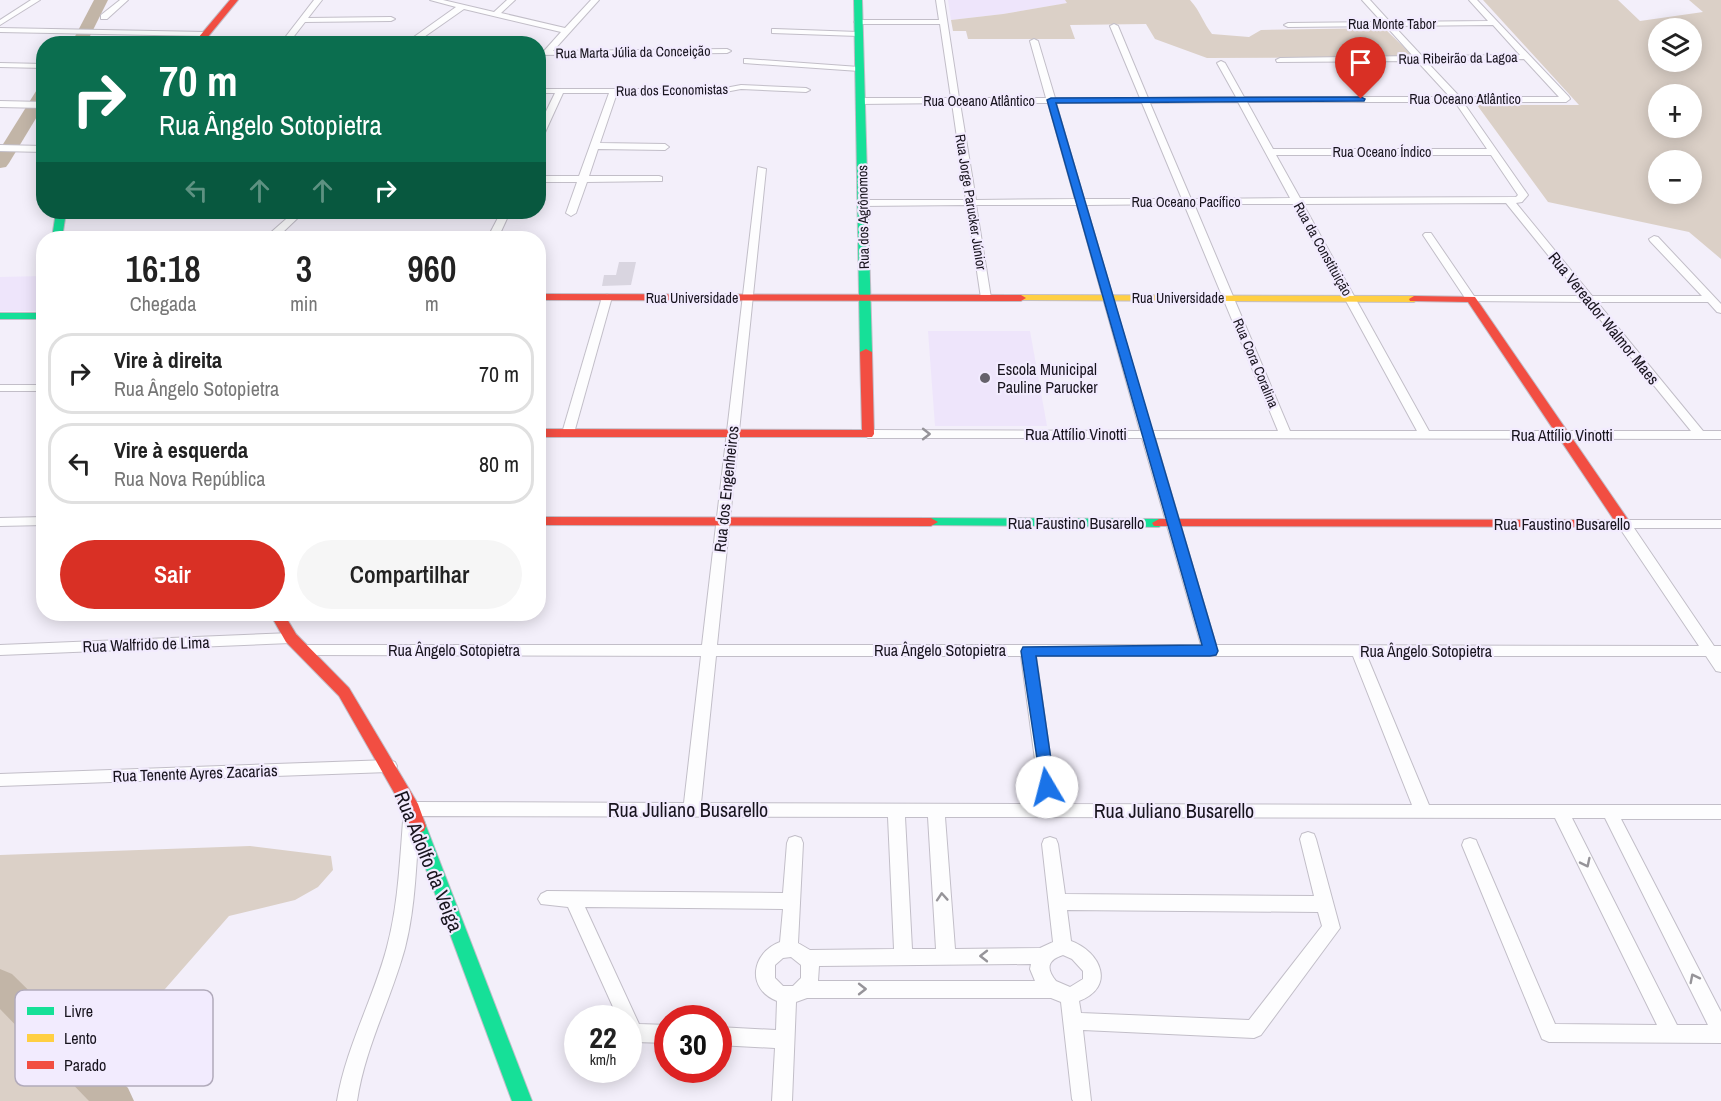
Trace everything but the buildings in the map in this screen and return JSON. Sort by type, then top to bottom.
[{"type":"street","points":[[0,23],[36,0]]},
{"type":"street","points":[[104,17],[124,0]]},
{"type":"street","points":[[204,36],[234,0]]},
{"type":"street","points":[[290,36],[318,0]]},
{"type":"street","points":[[434,0],[566,31]]},
{"type":"street","points":[[496,14],[511,0]]},
{"type":"street","points":[[546,49],[595,0]]},
{"type":"street","name":"Rua dos Agrônomos","points":[[858,0],[868,434]]},
{"type":"street","name":"Rua Jorge Parucker Júnior","points":[[940,0],[986,298]]},
{"type":"street","points":[[1366,0],[1457,99],[1523,195],[1519,200],[1509,201]]},
{"type":"street","points":[[1473,0],[1527,57]]},
{"type":"street","points":[[419,36],[462,6]]},
{"type":"street","points":[[0,16],[12,16]]},
{"type":"street","points":[[303,20],[391,19]]},
{"type":"street","points":[[775,31],[943,22]]},
{"type":"street","name":"Rua Monte Tabor","points":[[1288,25],[1495,23]]},
{"type":"street","name":"Rua Cora Coralina","points":[[1114,26],[1286,435]]},
{"type":"street","points":[[0,30],[154,36]]},
{"type":"street","points":[[1034,41],[1210,651]]},
{"type":"street","name":"Rua Marta Júlia da Conceição","points":[[546,53],[727,51]]},
{"type":"street","name":"Rua Oceano Atlântico","points":[[860,101],[1566,99],[1527,57]]},
{"type":"street","name":"Rua Ribeirão da Lagoa","points":[[1280,60],[1527,57]]},
{"type":"street","points":[[747,61],[859,69]]},
{"type":"street","name":"Rua da Constituição","points":[[1221,63],[1425,435]]},
{"type":"street","points":[[0,65],[36,66]]},
{"type":"street","name":"Rua dos Economistas","points":[[546,91],[720,91],[741,87],[806,90]]},
{"type":"street","points":[[546,120],[560,91]]},
{"type":"street","points":[[571,213],[614,91]]},
{"type":"street","points":[[0,104],[36,105]]},
{"type":"street","points":[[595,146],[665,147]]},
{"type":"street","points":[[1,148],[36,149]]},
{"type":"street","name":"Rua Oceano Índico","points":[[1270,152],[1494,152]]},
{"type":"street","name":"Rua dos Engenheiros","points":[[692,809],[761,169]]},
{"type":"street","points":[[546,179],[659,179]]},
{"type":"street","name":"Rua Oceano Pacífico","points":[[862,203],[1509,201]]},
{"type":"street","name":"Rua Vereador Walmor Maes","points":[[1509,201],[1700,435]]},
{"type":"street","points":[[278,231],[291,219]]},
{"type":"street","points":[[1428,235],[1624,524],[1716,651],[1721,667]]},
{"type":"street","points":[[1654,239],[1721,310]]},
{"type":"street","name":"Rua Universidade","points":[[546,297],[1710,299]]},
{"type":"street","points":[[568,433],[607,297]]},
{"type":"street","points":[[0,316],[36,316]]},
{"type":"street","points":[[0,388],[36,388]]},
{"type":"street","name":"Rua Attílio Vinotti","points":[[546,433],[1721,435]]},
{"type":"street","points":[[0,522],[36,521]]},
{"type":"street","name":"Rua Faustino Busarello","points":[[546,521],[1721,524]]},
{"type":"street","name":"Rua Adolfo da Veiga","points":[[281,621],[291,638],[344,692],[412,809],[522,1101]]},
{"type":"street","name":"Rua Walfrido de Lima","points":[[0,650],[291,638]]},
{"type":"street","name":"Rua Ângelo Sotopietra","points":[[304,650],[1716,651]]},
{"type":"street","points":[[1028,651],[1050,810]]},
{"type":"street","points":[[1358,651],[1423,811]]},
{"type":"street","name":"Rua Tenente Ayres Zacarias","points":[[0,780],[389,766]]},
{"type":"street","points":[[347,1101],[357,1053],[396,948],[403,909],[412,809]]},
{"type":"street","name":"Rua Juliano Busarello","points":[[412,809],[1721,812]]},
{"type":"street","points":[[896,810],[903,956]]},
{"type":"street","points":[[936,810],[946,956]]},
{"type":"street","points":[[1560,811],[1671,1034]]},
{"type":"street","points":[[1470,845],[1549,1033],[1721,1032],[1609,811]]},
{"type":"street","points":[[1072,1021],[1254,1029],[1332,928],[1308,838]]},
{"type":"street","points":[[789,950],[795,843]]},
{"type":"street","points":[[1050,844],[1063,947]]},
{"type":"street","points":[[548,899],[792,901]]},
{"type":"street","points":[[573,899],[621,1005]]},
{"type":"street","points":[[1056,902],[1326,904]]},
{"type":"street","points":[[782,1101],[785,1039],[795,991],[812,975],[812,968],[807,958],[797,951],[789,950],[773,955],[767,961],[764,976],[772,989],[795,991],[1061,992],[1077,993],[1089,984],[1092,970],[1085,956],[1078,951],[1063,947],[1055,948],[1043,956],[1040,963],[1041,978],[1061,992],[1072,1021],[1082,1099]]},
{"type":"street","points":[[807,958],[1043,956]]},
{"type":"street","points":[[732,1037],[785,1039]]},
{"type":"shaded area","points":[[948,0],[1065,0],[1068,3],[951,20]]},
{"type":"shaded area","points":[[1065,0],[1190,0],[1212,34],[1249,37],[1261,30],[1384,28],[1414,57],[1207,58],[1155,39],[1146,24],[1070,25],[1075,39],[968,39],[966,31],[953,31],[951,20],[1067,3]]},
{"type":"shaded area","points":[[1483,0],[1618,0],[1640,21],[1648,20],[1648,72],[1702,72],[1702,18],[1661,18],[1703,12],[1689,0],[1721,0],[1721,259],[1689,232],[1548,202],[1477,105],[1579,105]]},
{"type":"shaded area","points":[[36,276],[36,311],[0,311],[0,277]]},
{"type":"shaded area","name":"Escola Municipal Pauline Parucker","points":[[928,331],[1030,331],[1047,426],[935,426]]},
{"type":"shaded area","points":[[250,846],[331,856],[333,870],[318,887],[295,900],[229,916],[164,990],[15,990],[15,1086],[98,1086],[89,1101],[0,1101],[0,855]]},
{"type":"waterway","points":[[82,36],[101,0]]},
{"type":"waterway","points":[[0,163],[36,104]]},
{"type":"waterway","points":[[0,985],[15,1000]]},
{"type":"waterway","points":[[100,1086],[115,1101]]},
{"type":"traffic: fast","points":[[858,0],[866,352]]},
{"type":"traffic: fast","points":[[58,231],[60,219]]},
{"type":"traffic: fast","points":[[0,316],[36,316]]},
{"type":"traffic: fast","points":[[931,522],[1159,523]]},
{"type":"traffic: fast","points":[[418,826],[522,1101]]},
{"type":"traffic: slow","points":[[1021,298],[1414,299]]},
{"type":"traffic: jam","points":[[204,36],[234,0]]},
{"type":"traffic: jam","points":[[546,297],[1021,298]]},
{"type":"traffic: jam","points":[[1414,299],[1471,299],[1624,524]]},
{"type":"traffic: jam","points":[[546,433],[868,434],[866,352]]},
{"type":"traffic: jam","points":[[546,521],[931,522]]},
{"type":"traffic: jam","points":[[1159,523],[1624,524]]},
{"type":"traffic: jam","points":[[281,621],[291,638],[344,692],[412,809],[418,826]]},
{"type":"place","name":"Escola Municipal Pauline Parucker","points":[[985,378]]},
{"type":"route","points":[[1047,787],[1028,651],[1210,651],[1051,100],[1361,99]]}]
